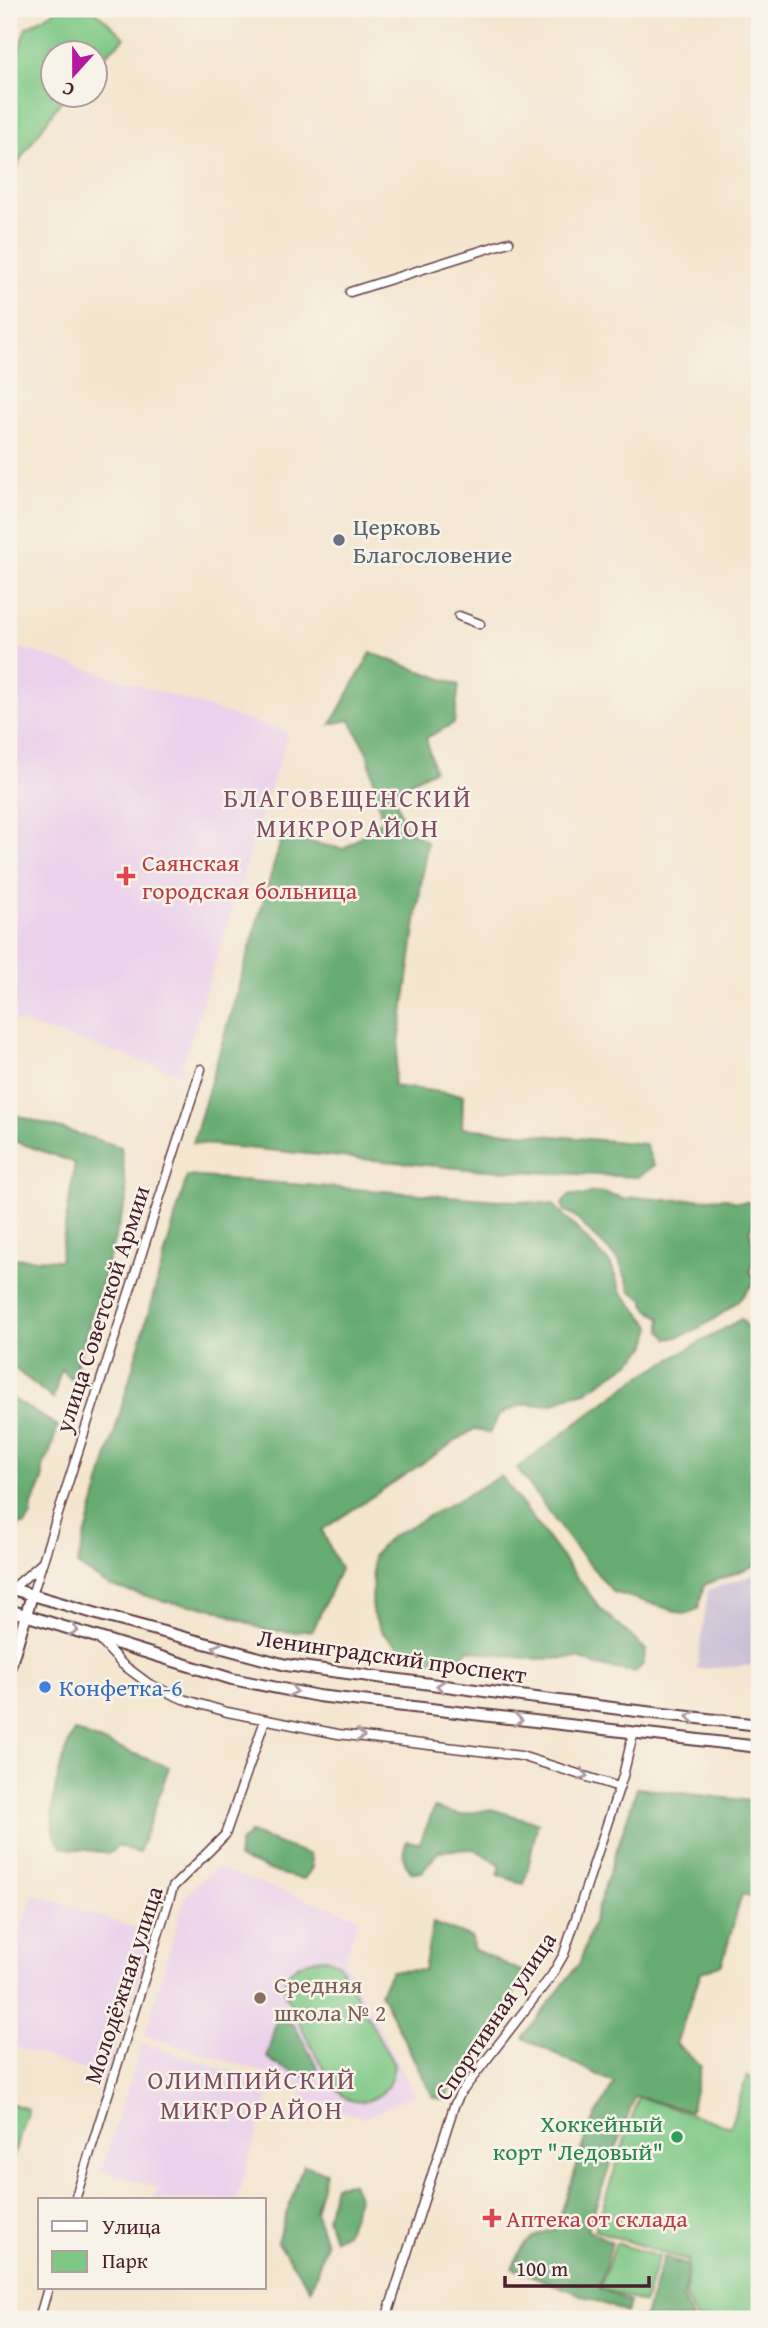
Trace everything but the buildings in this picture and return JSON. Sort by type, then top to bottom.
[{"type":"main road","name":"Ленинградский проспект","points":[[10,1592],[32,1595],[286,1665],[759,1725]]},
{"type":"main road","name":"улица Советской Армии","points":[[9,1670],[32,1595]]},
{"type":"main road","name":"Ленинградский проспект","points":[[9,1610],[232,1679],[318,1696],[759,1747]]},
{"type":"main road","points":[[651,1736],[653,1713]]},
{"type":"street","points":[[350,292],[509,242]]},
{"type":"street","points":[[460,616],[481,624]]},
{"type":"street","name":"улица Советской Армии","points":[[32,1595],[201,1069]]},
{"type":"street","points":[[10,1592],[43,1563]]},
{"type":"street","points":[[97,1637],[122,1664],[149,1684],[183,1699],[265,1720],[338,1734],[521,1756],[619,1787]]},
{"type":"street","name":"Молодёжная улица","points":[[76,2198],[173,1887],[225,1835],[265,1720]]},
{"type":"street","name":"Спортивная улица","points":[[386,2319],[454,2106],[460,2094],[552,1975],[564,1954],[619,1787],[633,1734]]},
{"type":"street","points":[[39,2319],[47,2290]]},
{"type":"shaded area","name":"Саянская городская больница","points":[[9,644],[288,733],[180,1073],[9,1019]]},
{"type":"shaded area","points":[[759,1573],[759,1665],[697,1669],[708,1590]]},
{"type":"shaded area","name":"Средняя школа № 2","points":[[216,1868],[359,1917],[344,1961],[414,2094],[365,2118],[305,2100],[295,2082],[145,2035],[185,1895]]},
{"type":"shaded area","points":[[33,1894],[153,1934],[105,2077],[9,2045],[9,1966]]},
{"type":"shaded area","points":[[142,2043],[271,2084],[238,2198],[155,2198],[158,2188],[101,2170]]},
{"type":"green space","points":[[59,9],[93,9],[125,38],[108,53],[108,38],[38,38],[38,108],[56,108],[21,158],[9,189],[9,78],[26,28]]},
{"type":"green space","points":[[371,653],[459,685],[454,723],[426,738],[434,770],[393,791],[405,828],[427,842],[393,1086],[463,1095],[462,1128],[645,1144],[654,1166],[638,1177],[468,1169],[193,1143],[282,837],[344,849],[382,820],[368,754],[350,720],[331,724]]},
{"type":"green space","points":[[9,1113],[121,1147],[127,1198],[72,1380],[61,1369],[53,1399],[9,1364],[9,1258],[60,1260],[75,1163],[9,1139]]},
{"type":"green space","points":[[187,1176],[553,1204],[611,1265],[621,1292],[652,1327],[646,1347],[631,1362],[586,1392],[569,1396],[554,1404],[520,1405],[499,1415],[490,1433],[474,1429],[322,1530],[340,1569],[313,1630],[264,1630],[213,1608],[168,1602],[110,1586],[77,1565]]},
{"type":"green space","points":[[597,1192],[624,1200],[634,1197],[669,1200],[727,1198],[735,1202],[759,1202],[759,1217],[753,1221],[750,1231],[755,1255],[750,1272],[755,1279],[740,1298],[717,1317],[691,1332],[668,1339],[661,1330],[661,1318],[631,1291],[619,1261],[573,1215],[565,1211],[562,1204],[570,1194],[584,1196]]},
{"type":"green space","points":[[741,1319],[759,1341],[759,1564],[704,1585],[698,1609],[685,1614],[613,1592],[572,1544],[517,1468],[636,1379]]},
{"type":"green space","points":[[9,1397],[58,1426],[43,1466],[43,1480],[32,1505],[31,1516],[25,1525],[19,1525],[14,1548],[9,1547]]},
{"type":"green space","points":[[501,1476],[600,1608],[646,1650],[643,1664],[635,1672],[597,1666],[579,1658],[532,1659],[467,1650],[463,1661],[422,1661],[406,1653],[383,1633],[372,1613],[373,1556],[389,1538]]},
{"type":"green space","points":[[74,1731],[169,1767],[139,1853],[118,1846],[110,1853],[61,1847],[55,1835],[53,1806],[59,1773]]},
{"type":"green space","points":[[637,1788],[759,1802],[759,1898],[742,1894],[722,1964],[701,1972],[676,2044],[701,2066],[690,2111],[635,2096],[587,2230],[612,2242],[599,2288],[630,2302],[627,2313],[512,2268],[528,2241],[556,2228],[590,2127],[614,2083],[523,2038],[580,1962]]},
{"type":"green space","points":[[434,1808],[460,1815],[491,1809],[538,1823],[524,1884],[498,1875],[501,1865],[474,1849],[439,1851],[422,1872],[411,1872],[404,1857],[405,1846],[407,1841],[420,1843]]},
{"type":"green space","points":[[250,1833],[310,1855],[312,1868],[304,1879],[280,1874],[238,1858],[240,1843]]},
{"type":"green space","points":[[433,1923],[472,1938],[473,1949],[527,1974],[444,2100],[433,2097],[380,1992],[391,1971],[424,1970]]},
{"type":"green space","points":[[326,1958],[338,1963],[394,2065],[385,2089],[369,2100],[352,2100],[339,2091],[322,2066],[285,1994],[285,1977],[290,1972],[304,1963]]},
{"type":"green space","points":[[277,2017],[294,2025],[318,2068],[314,2080],[279,2066],[267,2057]]},
{"type":"green space","points":[[747,2076],[759,2081],[759,2319],[696,2319],[686,2299],[688,2259],[687,2261],[595,2230],[639,2097],[730,2127]]},
{"type":"green space","points":[[9,2103],[28,2109],[11,2163],[9,2162]]},
{"type":"green space","points":[[303,2165],[326,2172],[315,2211],[326,2243],[311,2290],[277,2241]]},
{"type":"green space","points":[[352,2183],[359,2198],[346,2234],[334,2239],[327,2218],[335,2185]]},
{"type":"green space","points":[[616,2243],[659,2257],[644,2303],[600,2288]]},
{"type":"green space","points":[[664,2257],[688,2266],[683,2300],[692,2319],[640,2319],[645,2316]]},
{"type":"place","name":"Церковь Благословение","points":[[339,540]]},
{"type":"place","name":"Саянская городская больница","points":[[126,876]]},
{"type":"place","name":"Конфетка-6","points":[[45,1687]]},
{"type":"place","name":"Средняя школа № 2","points":[[260,1998]]},
{"type":"place","name":"Хоккейный корт \"Ледовый\"","points":[[677,2137]]},
{"type":"place","name":"Аптека от склада","points":[[492,2218]]},
{"type":"district","name":"БЛАГОВЕЩЕНСКИЙ МИКРОРАЙОН","points":[[348,812]]},
{"type":"district","name":"ОЛИМПИЙСКИЙ МИКРОРАЙОН","points":[[252,2094]]}]
